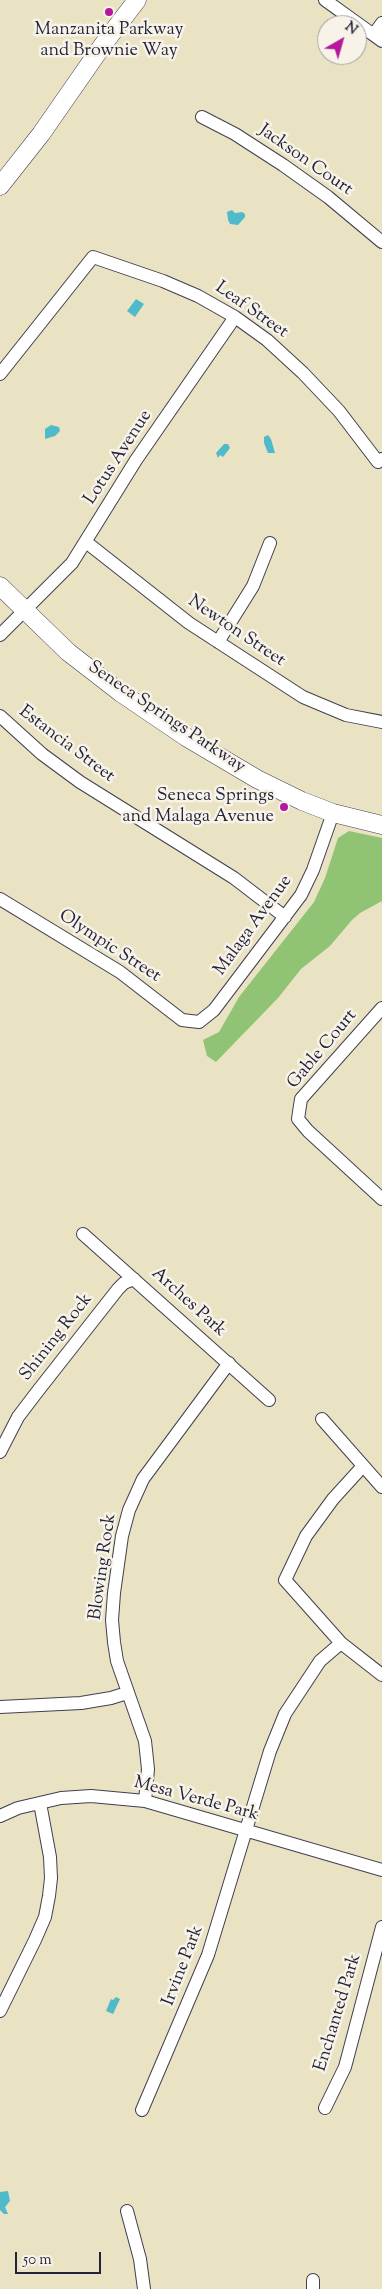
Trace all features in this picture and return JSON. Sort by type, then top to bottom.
[{"type":"street","points":[[0,186],[41,134],[105,42],[137,0]]},
{"type":"street","points":[[325,0],[378,37],[382,23]]},
{"type":"street","name":"Jackson Court","points":[[202,117],[235,134],[284,165],[328,197],[382,242]]},
{"type":"street","name":"Leaf Street","points":[[0,374],[93,257],[163,281],[198,296],[234,316],[267,340],[303,373],[339,411],[380,460]]},
{"type":"street","name":"Lotus Avenue","points":[[0,635],[72,564],[136,460],[234,316]]},
{"type":"street","name":"Newton Street","points":[[86,542],[189,623],[303,697],[346,715],[382,722]]},
{"type":"street","points":[[218,642],[253,586],[270,543]]},
{"type":"street","name":"Seneca Springs Parkway","points":[[0,586],[68,652],[122,693],[186,736],[257,779],[333,813],[382,825]]},
{"type":"street","name":"Estancia Street","points":[[0,716],[42,754],[80,782],[220,869],[285,918]]},
{"type":"street","name":"Malaga Avenue","points":[[199,1022],[214,1010],[301,895],[333,813]]},
{"type":"street","name":"Olympic Street","points":[[0,899],[120,972],[182,1020],[199,1022]]},
{"type":"street","name":"Gable Court","points":[[382,1008],[301,1099],[298,1119],[382,1200]]},
{"type":"street","name":"Arches Park","points":[[83,1234],[270,1400]]},
{"type":"street","name":"Shining Rock","points":[[0,1452],[18,1416],[118,1289],[124,1283],[134,1279]]},
{"type":"street","name":"Blowing Rock","points":[[145,1801],[148,1769],[145,1741],[117,1662],[112,1620],[122,1536],[128,1510],[143,1480],[229,1363]]},
{"type":"street","points":[[322,1419],[382,1487]]},
{"type":"street","points":[[363,1466],[333,1498],[306,1536],[285,1580],[341,1642],[382,1676]]},
{"type":"street","name":"Irvine Park","points":[[142,2110],[199,1982],[223,1910],[245,1830],[270,1751],[285,1714],[320,1662],[341,1642]]},
{"type":"street","points":[[0,1707],[81,1703],[127,1693]]},
{"type":"street","name":"Mesa Verde Park","points":[[0,1816],[18,1808],[61,1798],[91,1796],[145,1801],[382,1870]]},
{"type":"street","points":[[0,2010],[45,1917],[51,1878],[50,1857],[40,1803]]},
{"type":"street","name":"Enchanted Park","points":[[324,2108],[345,2067],[382,1927]]},
{"type":"street","points":[[127,2211],[140,2259],[144,2289]]},
{"type":"green space","points":[[349,831],[382,838],[382,901],[360,913],[330,946],[301,969],[278,998],[216,1062],[207,1056],[203,1040],[219,1032],[239,997],[314,902],[325,878],[338,838]]},
{"type":"water","points":[[232,210],[235,213],[242,212],[245,214],[245,217],[238,225],[230,224],[228,220],[227,212]]},
{"type":"water","points":[[136,299],[144,304],[135,317],[127,311]]},
{"type":"water","points":[[51,425],[59,427],[60,431],[55,436],[45,439],[45,429]]},
{"type":"water","points":[[268,435],[275,453],[268,453],[264,443],[264,437]]},
{"type":"water","points":[[224,444],[228,444],[230,448],[223,457],[220,455],[218,458],[216,453]]},
{"type":"water","points":[[116,1997],[120,1999],[113,2014],[106,2011],[111,1999],[113,2000]]},
{"type":"water","points":[[8,2191],[10,2201],[5,2207],[8,2214],[4,2214],[0,2210],[0,2192]]},
{"type":"place","name":"Manzanita Parkway and Brownie Way","points":[[109,12]]},
{"type":"place","name":"Seneca Springs and Malaga Avenue","points":[[284,807]]}]
